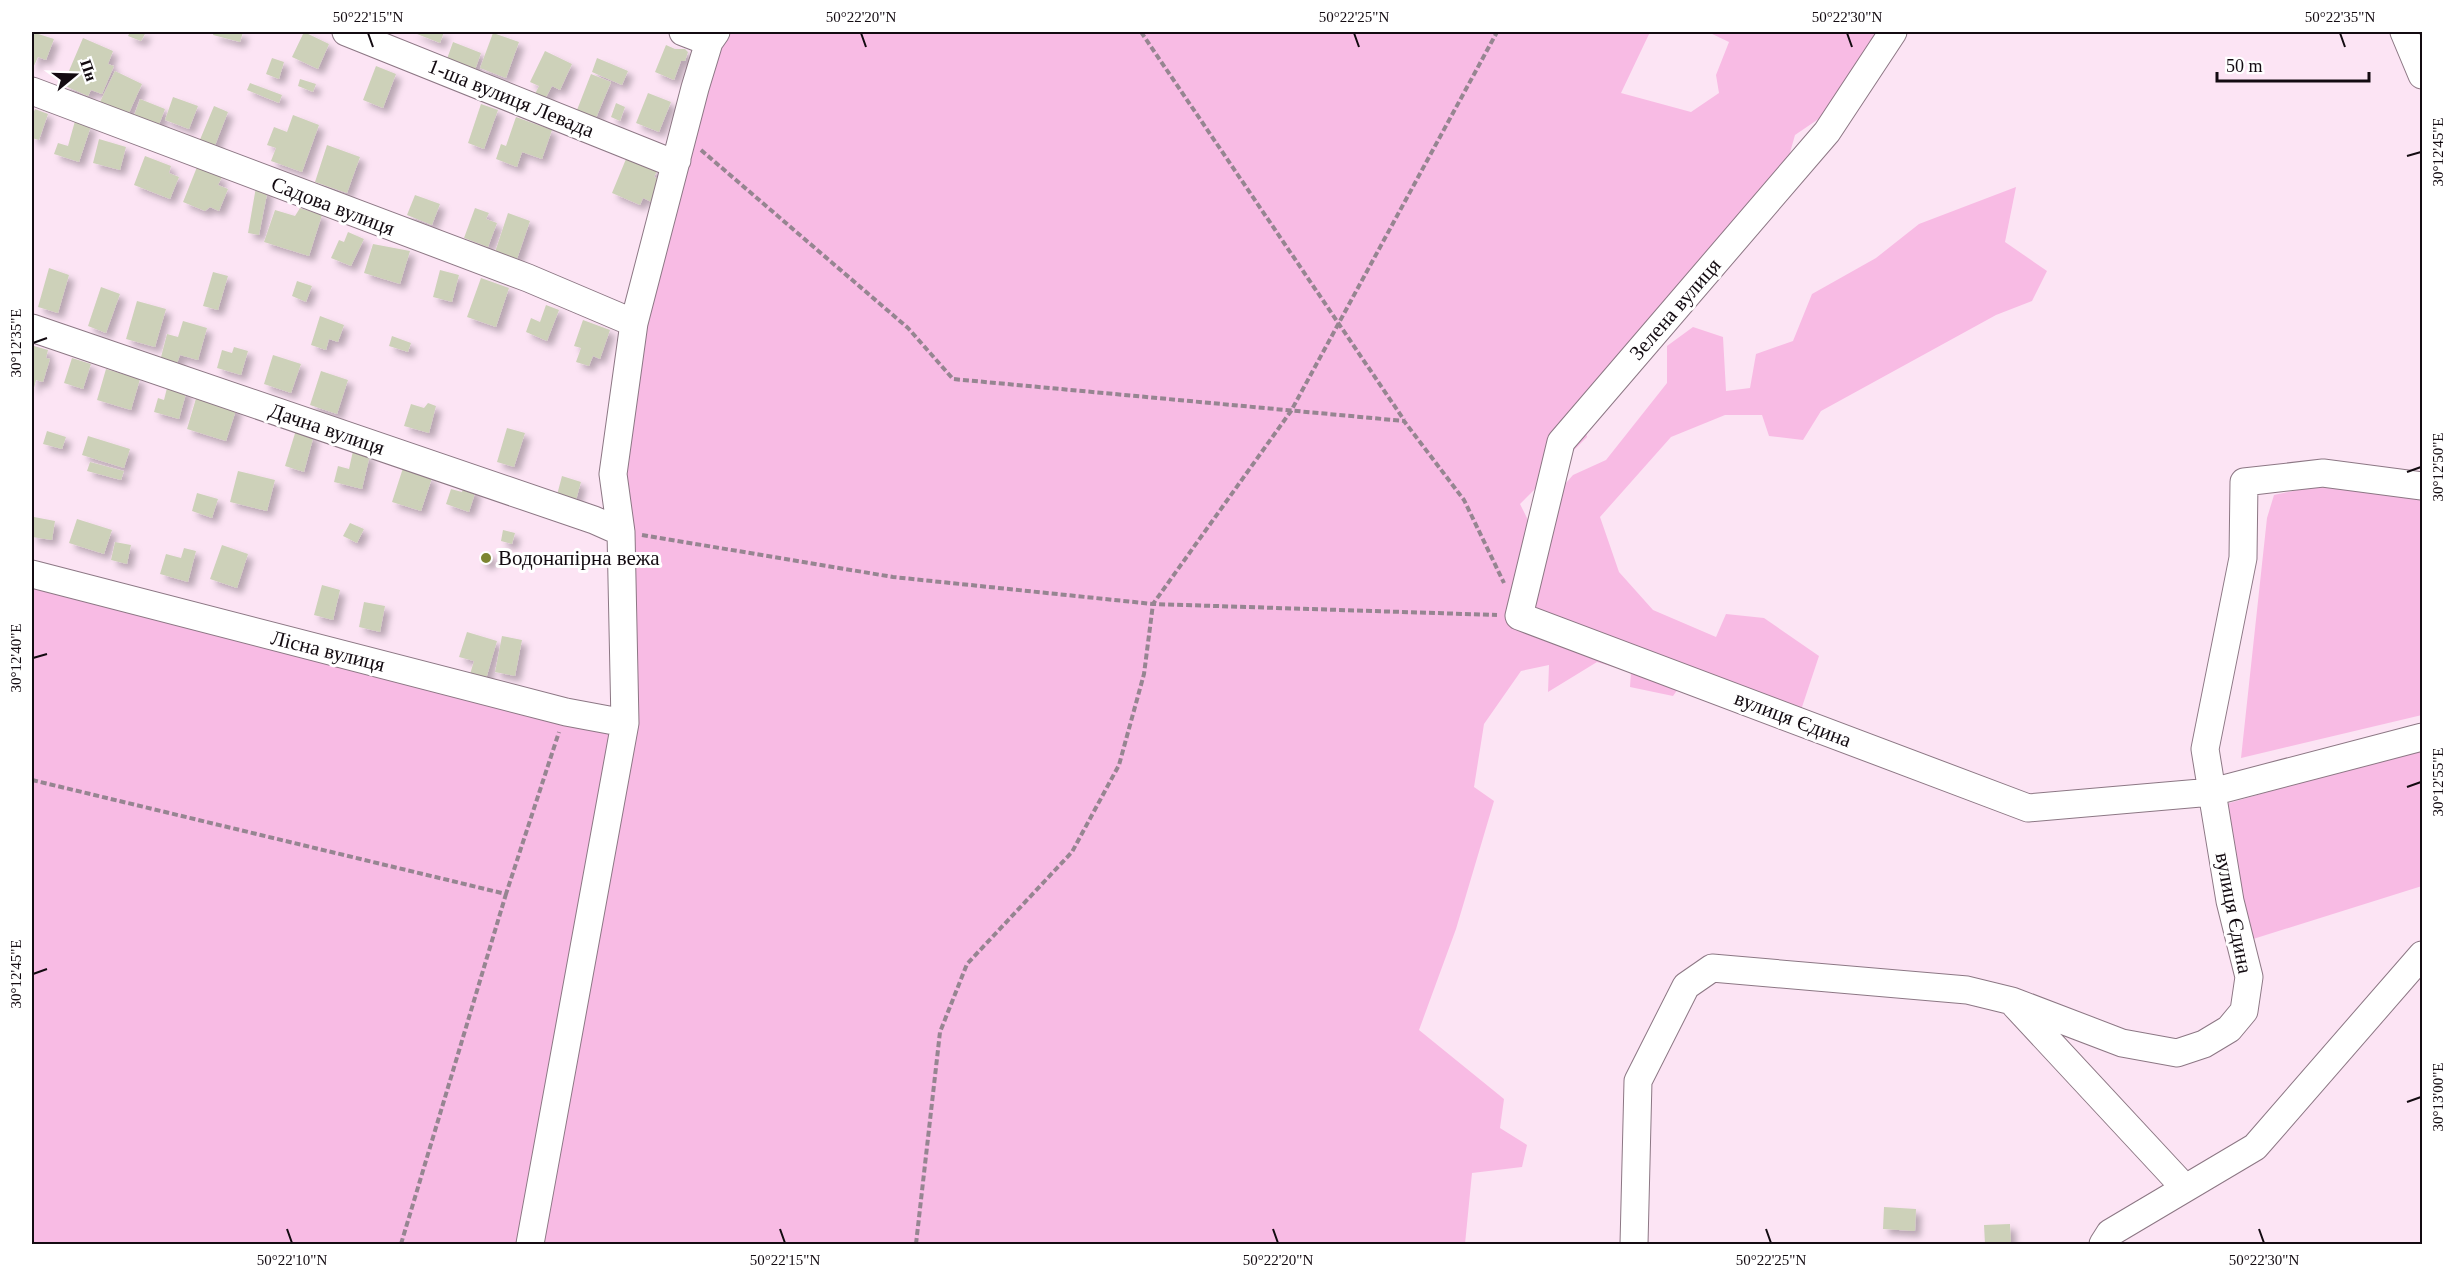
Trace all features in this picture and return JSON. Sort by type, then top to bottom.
[{"type":"street","name":"1-ша вулиця Левада","points":[[346,32],[665,160],[680,147]]},
{"type":"street","points":[[530,1245],[625,723],[621,532],[613,474],[634,323],[680,147],[712,37],[683,32]]},
{"type":"street","name":"Зелена вулиця","points":[[1519,616],[1561,442],[1827,132],[1893,32]]},
{"type":"street","points":[[2404,32],[2422,75]]},
{"type":"street","name":"Садова вулиця","points":[[32,91],[528,278],[634,323]]},
{"type":"street","name":"Дачна вулиця","points":[[32,328],[583,516],[621,532]]},
{"type":"street","points":[[2422,486],[2323,473],[2244,483],[2243,558],[2205,749],[2212,792],[2422,737]]},
{"type":"street","name":"Лісна вулиця","points":[[32,574],[566,712],[625,723]]},
{"type":"street","name":"вулиця Єдина","points":[[1519,616],[2028,808],[2212,792],[2230,902],[2249,977],[2244,1011],[2229,1029],[2204,1044],[2176,1053],[2122,1043],[2010,1000],[1967,990],[1712,968],[1686,986],[1638,1081],[1634,1245]]},
{"type":"street","points":[[2103,1245],[2110,1233],[2255,1147],[2422,955]]},
{"type":"street","points":[[2010,1000],[2185,1188]]},
{"type":"path","points":[[1141,32],[1404,421],[1464,500],[1504,584]]},
{"type":"path","points":[[916,1245],[940,1032],[967,964],[1072,852],[1119,765],[1144,674],[1153,604],[1292,411],[1497,32]]},
{"type":"path","points":[[680,147],[908,328],[953,379],[1404,421]]},
{"type":"path","points":[[621,532],[893,577],[1153,604],[1519,616]]},
{"type":"path","points":[[401,1245],[506,894],[566,712]]},
{"type":"path","points":[[32,780],[506,894]]},
{"type":"shaded area","points":[[716,32],[1650,32],[1621,93],[1691,112],[1719,93],[1716,75],[1729,42],[1708,32],[1878,32],[1845,101],[1795,135],[1779,191],[1584,424],[1587,437],[1520,504],[1530,524],[1573,475],[1606,460],[1667,383],[1667,346],[1693,327],[1723,337],[1726,391],[1750,388],[1756,354],[1793,341],[1812,294],[1876,258],[1919,224],[2016,187],[2005,242],[2047,271],[2032,301],[1996,315],[1821,411],[1803,440],[1769,436],[1762,415],[1725,415],[1671,437],[1600,517],[1619,572],[1653,610],[1716,637],[1726,614],[1764,618],[1819,656],[1799,716],[1689,673],[1673,696],[1630,687],[1631,672],[1597,662],[1548,692],[1549,665],[1521,671],[1484,724],[1474,787],[1494,801],[1456,929],[1419,1030],[1504,1099],[1500,1128],[1527,1145],[1522,1167],[1472,1173],[1465,1244],[32,1244],[32,574],[625,723],[621,532],[634,323]]},
{"type":"shaded area","points":[[2330,483],[2422,500],[2422,715],[2241,758],[2267,518],[2274,495]]},
{"type":"shaded area","points":[[2422,747],[2422,886],[2250,940],[2226,804]]},
{"type":"building","points":[[32,32],[54,39],[46,60],[38,57],[33,68]]},
{"type":"building","points":[[130,32],[146,32],[141,41],[128,36]]},
{"type":"building","points":[[214,32],[243,32],[240,42],[213,35]]},
{"type":"building","points":[[304,32],[329,44],[318,69],[292,57]]},
{"type":"building","points":[[412,32],[444,32],[440,43]]},
{"type":"building","points":[[493,33],[519,42],[506,78],[480,68]]},
{"type":"building","points":[[83,38],[113,51],[108,64],[114,66],[102,94],[91,90],[88,96],[63,85]]},
{"type":"building","points":[[453,42],[481,53],[475,70],[447,59]]},
{"type":"building","points":[[666,45],[675,49],[685,49],[688,52],[685,61],[681,61],[674,80],[655,72]]},
{"type":"building","points":[[545,51],[572,64],[560,90],[552,86],[545,99],[535,94],[539,86],[530,82]]},
{"type":"building","points":[[272,58],[284,62],[279,79],[266,74]]},
{"type":"building","points":[[597,58],[628,71],[622,85],[592,72]]},
{"type":"building","points":[[376,66],[396,74],[383,108],[363,100]]},
{"type":"building","points":[[115,71],[142,84],[128,115],[100,102]]},
{"type":"building","points":[[591,74],[611,82],[596,118],[577,110]]},
{"type":"building","points":[[300,79],[316,84],[313,92],[298,86]]},
{"type":"building","points":[[250,83],[282,95],[279,103],[247,90]]},
{"type":"building","points":[[648,93],[671,102],[659,132],[636,123]]},
{"type":"building","points":[[173,97],[198,106],[189,129],[165,120]]},
{"type":"building","points":[[140,99],[165,109],[157,130],[132,121]]},
{"type":"building","points":[[616,103],[625,107],[620,121],[611,117]]},
{"type":"building","points":[[481,104],[498,110],[484,149],[468,143]]},
{"type":"building","points":[[214,106],[228,112],[214,148],[199,142]]},
{"type":"building","points":[[35,109],[48,114],[39,140],[32,138],[32,116]]},
{"type":"building","points":[[293,115],[319,125],[302,172],[271,161],[276,148],[267,145],[274,127],[287,132]]},
{"type":"building","points":[[516,117],[552,130],[542,159],[522,152],[517,167],[496,159],[501,144],[506,146]]},
{"type":"building","points":[[75,121],[91,126],[79,162],[54,154],[58,143],[68,146]]},
{"type":"building","points":[[99,139],[126,147],[120,170],[93,163]]},
{"type":"building","points":[[327,145],[360,157],[347,193],[315,182]]},
{"type":"building","points":[[145,156],[171,166],[169,173],[179,177],[170,199],[134,185]]},
{"type":"building","points":[[626,159],[657,171],[654,177],[665,182],[656,204],[643,198],[640,205],[612,193]]},
{"type":"building","points":[[197,167],[222,177],[218,185],[228,189],[219,211],[210,207],[205,211],[183,202]]},
{"type":"building","points":[[256,187],[268,189],[259,235],[248,233]]},
{"type":"building","points":[[415,195],[440,204],[432,225],[407,215]]},
{"type":"building","points":[[300,208],[322,215],[309,256],[264,242],[275,210],[295,216]]},
{"type":"building","points":[[475,208],[489,213],[486,219],[497,223],[488,247],[464,238]]},
{"type":"building","points":[[508,213],[530,221],[517,259],[495,252]]},
{"type":"building","points":[[348,232],[364,239],[351,266],[331,258],[339,240],[344,242]]},
{"type":"building","points":[[373,244],[410,251],[400,284],[364,273]]},
{"type":"building","points":[[49,268],[69,275],[58,313],[38,307]]},
{"type":"building","points":[[440,270],[459,275],[452,302],[433,297]]},
{"type":"building","points":[[213,272],[228,276],[218,310],[203,306]]},
{"type":"building","points":[[481,278],[509,288],[496,327],[467,317]]},
{"type":"building","points":[[297,281],[312,286],[306,302],[292,296]]},
{"type":"building","points":[[101,287],[120,294],[106,333],[88,326]]},
{"type":"building","points":[[137,301],[166,309],[155,347],[126,339]]},
{"type":"building","points":[[546,305],[559,310],[547,341],[526,332],[531,318],[540,322]]},
{"type":"building","points":[[320,316],[344,325],[338,342],[329,339],[326,350],[311,345]]},
{"type":"building","points":[[583,320],[610,330],[600,359],[593,356],[589,366],[576,362],[581,348],[574,346]]},
{"type":"building","points":[[183,321],[207,328],[198,360],[180,355],[176,366],[160,361],[167,334],[178,337]]},
{"type":"building","points":[[392,336],[411,343],[408,352],[389,346]]},
{"type":"building","points":[[34,346],[48,350],[46,358],[50,359],[43,382],[36,380],[34,388],[32,387],[32,355]]},
{"type":"building","points":[[234,347],[248,351],[241,375],[217,368],[222,350],[232,353]]},
{"type":"building","points":[[273,355],[301,364],[291,393],[264,384]]},
{"type":"building","points":[[72,358],[91,364],[83,389],[64,383]]},
{"type":"building","points":[[106,369],[140,379],[131,410],[97,400]]},
{"type":"building","points":[[321,371],[348,380],[337,414],[310,405]]},
{"type":"building","points":[[168,384],[187,390],[179,419],[154,412],[158,398],[164,400]]},
{"type":"building","points":[[197,395],[237,407],[226,441],[187,429]]},
{"type":"building","points":[[428,403],[436,406],[429,433],[404,426],[411,404],[424,408]]},
{"type":"building","points":[[507,428],[525,433],[514,467],[497,462]]},
{"type":"building","points":[[296,430],[314,435],[304,472],[285,466]]},
{"type":"building","points":[[47,431],[66,437],[62,449],[43,444]]},
{"type":"building","points":[[88,436],[130,449],[124,468],[82,455]]},
{"type":"building","points":[[353,451],[370,455],[362,489],[334,482],[338,466],[349,469]]},
{"type":"building","points":[[90,462],[124,471],[121,480],[87,471]]},
{"type":"building","points":[[403,468],[432,478],[421,511],[392,502]]},
{"type":"building","points":[[238,471],[275,480],[267,511],[230,502]]},
{"type":"building","points":[[562,476],[581,482],[576,500],[557,495]]},
{"type":"building","points":[[464,486],[476,490],[469,512],[446,504],[451,489],[462,492]]},
{"type":"building","points":[[197,493],[218,499],[212,518],[192,511]]},
{"type":"building","points":[[34,517],[55,521],[52,540],[32,537]]},
{"type":"building","points":[[77,519],[112,530],[104,554],[69,543]]},
{"type":"building","points":[[350,523],[364,529],[357,543],[343,536]]},
{"type":"building","points":[[503,530],[515,533],[512,544],[501,541]]},
{"type":"building","points":[[115,542],[131,545],[127,564],[111,560]]},
{"type":"building","points":[[222,545],[248,554],[237,588],[210,579]]},
{"type":"building","points":[[184,548],[196,551],[188,582],[160,574],[166,554],[181,558]]},
{"type":"building","name":"Водонапірна вежа","points":[[488,552],[492,558],[488,564],[484,564],[480,556]]},
{"type":"building","points":[[322,585],[340,590],[333,620],[314,615]]},
{"type":"building","points":[[364,602],[385,606],[380,632],[359,627]]},
{"type":"building","points":[[467,632],[497,641],[484,686],[468,681],[474,661],[459,657]]},
{"type":"building","points":[[502,636],[522,640],[515,676],[495,672]]},
{"type":"building","points":[[1884,1207],[1916,1209],[1915,1231],[1883,1229]]},
{"type":"building","points":[[2010,1224],[2011,1243],[1985,1244],[1984,1225]]},
{"type":"place","name":"Водонапірна вежа","points":[[486,558]]}]
